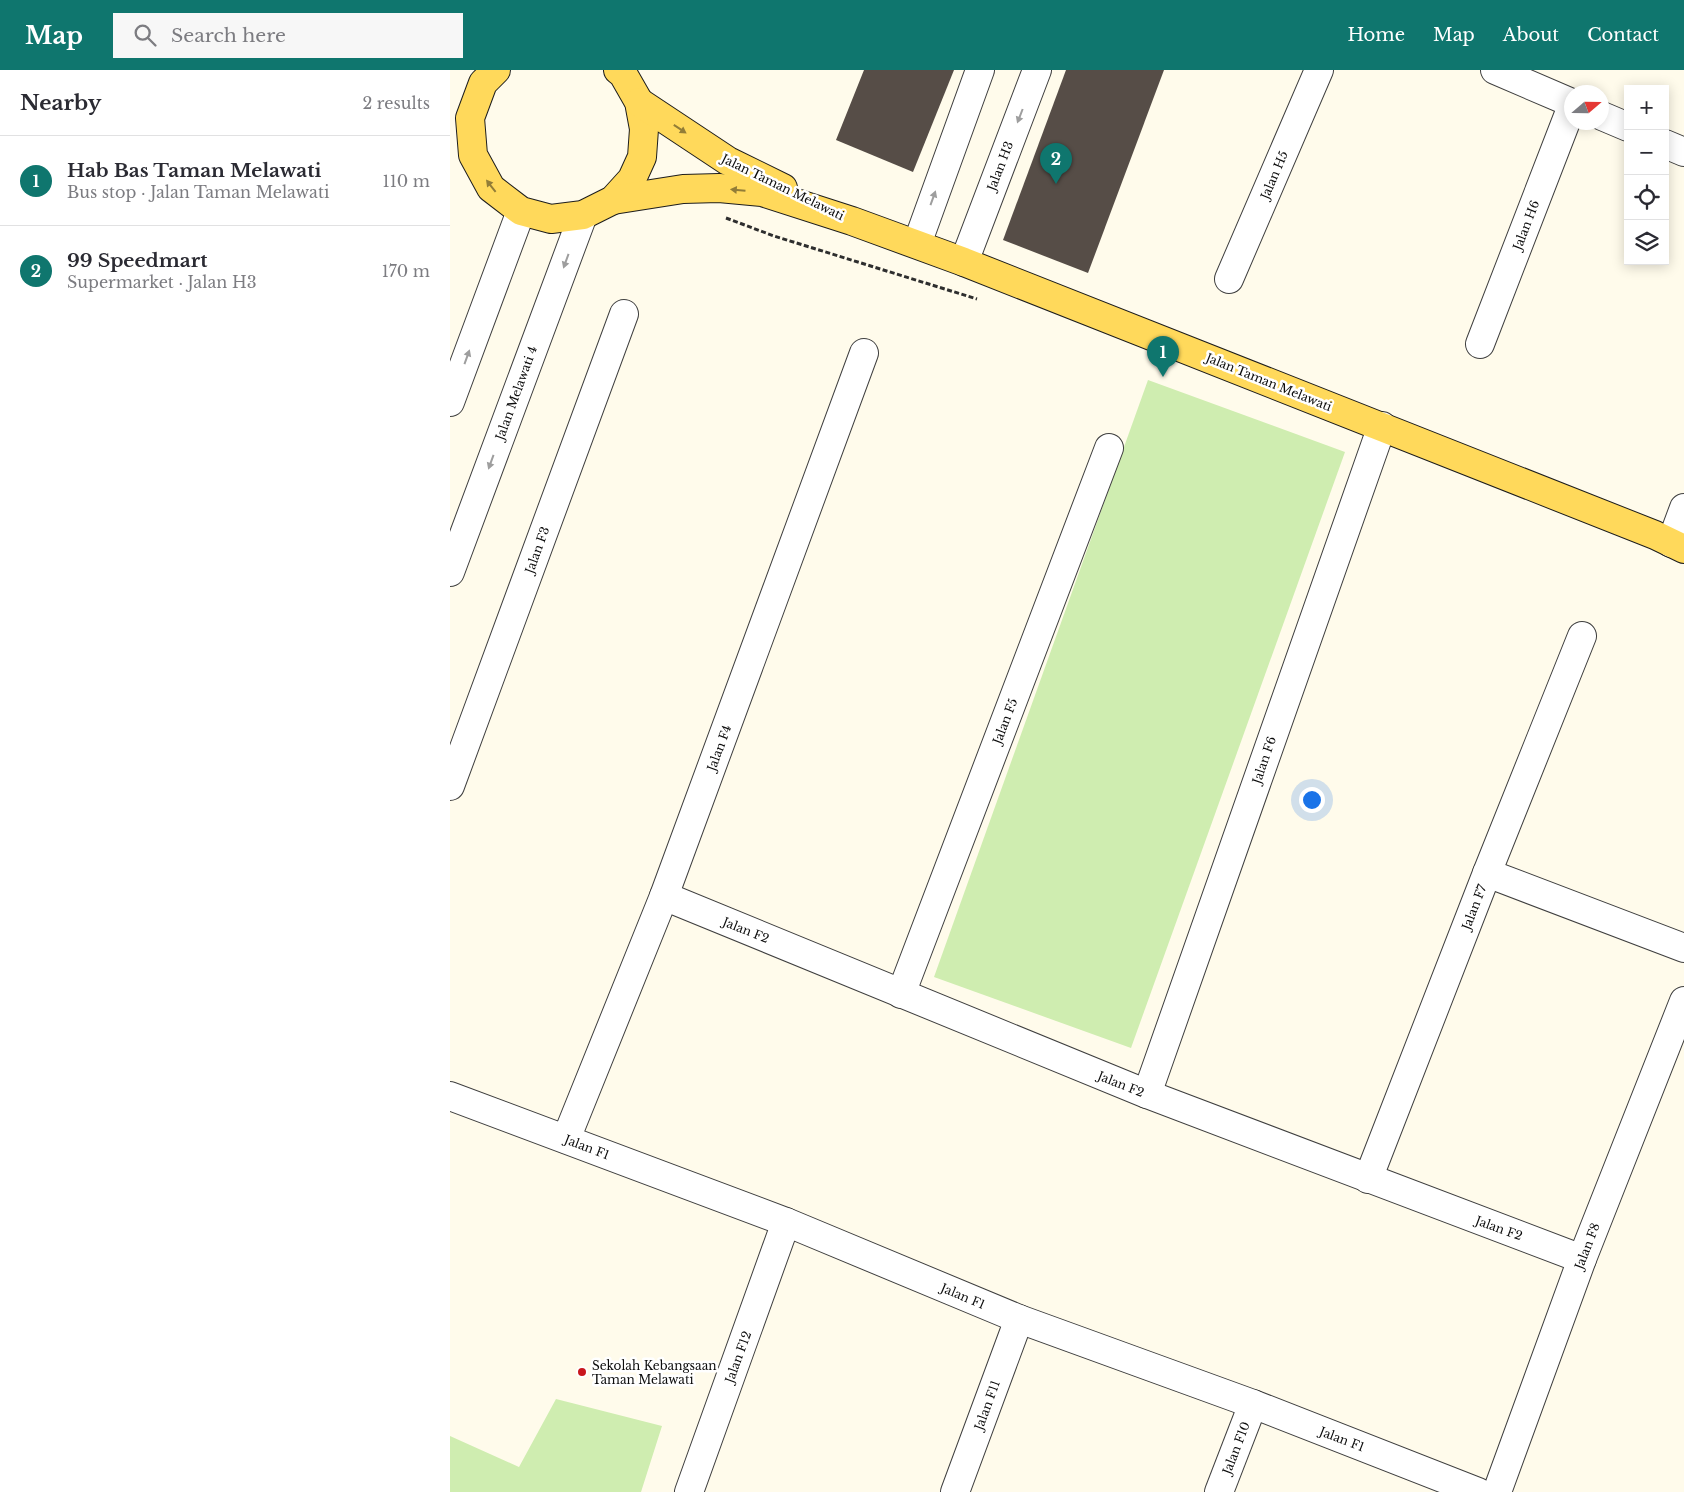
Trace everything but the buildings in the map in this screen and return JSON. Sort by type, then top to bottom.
[{"type":"main road","points":[[473,155],[470,118],[483,83],[496,70]]},
{"type":"main road","points":[[450,124],[473,155],[491,188],[521,211],[552,219],[583,215],[613,200],[632,179],[642,157],[644,129],[639,102],[623,74],[618,70]]},
{"type":"main road","name":"Jalan Taman Melawati","points":[[639,102],[728,161],[852,221]]},
{"type":"main road","name":"Jalan Taman Melawati","points":[[613,200],[683,189],[719,188],[762,192],[852,221],[964,262],[1382,426],[1646,531],[1678,546]]},
{"type":"street","points":[[917,244],[980,70]]},
{"type":"street","name":"Jalan H3","points":[[964,262],[1037,70]]},
{"type":"street","name":"Jalan H5","points":[[1229,279],[1319,70]]},
{"type":"street","points":[[1495,70],[1564,100]]},
{"type":"street","points":[[1609,119],[1624,125]]},
{"type":"street","name":"Jalan H6","points":[[1480,344],[1564,125]]},
{"type":"street","points":[[1669,146],[1684,152]]},
{"type":"street","points":[[450,402],[521,211]]},
{"type":"street","name":"Jalan Melawati 4","points":[[450,572],[583,215]]},
{"type":"street","name":"Jalan F3","points":[[450,786],[624,314]]},
{"type":"street","name":"Jalan F4","points":[[566,1139],[664,896],[864,353]]},
{"type":"street","name":"Jalan F6","points":[[1147,1094],[1382,426]]},
{"type":"street","name":"Jalan F5","points":[[901,994],[1109,448]]},
{"type":"street","points":[[1678,546],[1684,508]]},
{"type":"street","name":"Jalan F7","points":[[1368,1179],[1582,636]]},
{"type":"street","points":[[1487,873],[1684,948]]},
{"type":"street","name":"Jalan F2","points":[[664,896],[1147,1094],[1582,1259]]},
{"type":"street","name":"Jalan F8","points":[[1496,1492],[1582,1259],[1684,1002]]},
{"type":"street","name":"Jalan F1","points":[[450,1096],[786,1222],[1018,1318],[1253,1404],[1478,1492]]},
{"type":"street","name":"Jalan F12","points":[[689,1492],[786,1222]]},
{"type":"street","name":"Jalan F11","points":[[954,1492],[1018,1318]]},
{"type":"street","name":"Jalan F10","points":[[1219,1492],[1253,1404]]},
{"type":"path","points":[[723,217],[774,236],[978,299]]},
{"type":"green space","points":[[1148,380],[1345,452],[1131,1048],[934,977]]},
{"type":"green space","points":[[556,1399],[662,1426],[641,1492],[450,1492],[450,1436],[519,1467]]},
{"type":"place","name":"99 Speedmart","points":[[1056,184]]},
{"type":"place","name":"Hab Bas Taman Melawati","points":[[1163,377]]},
{"type":"place","name":"Sekolah Kebangsaan Taman Melawati","points":[[582,1372]]}]
